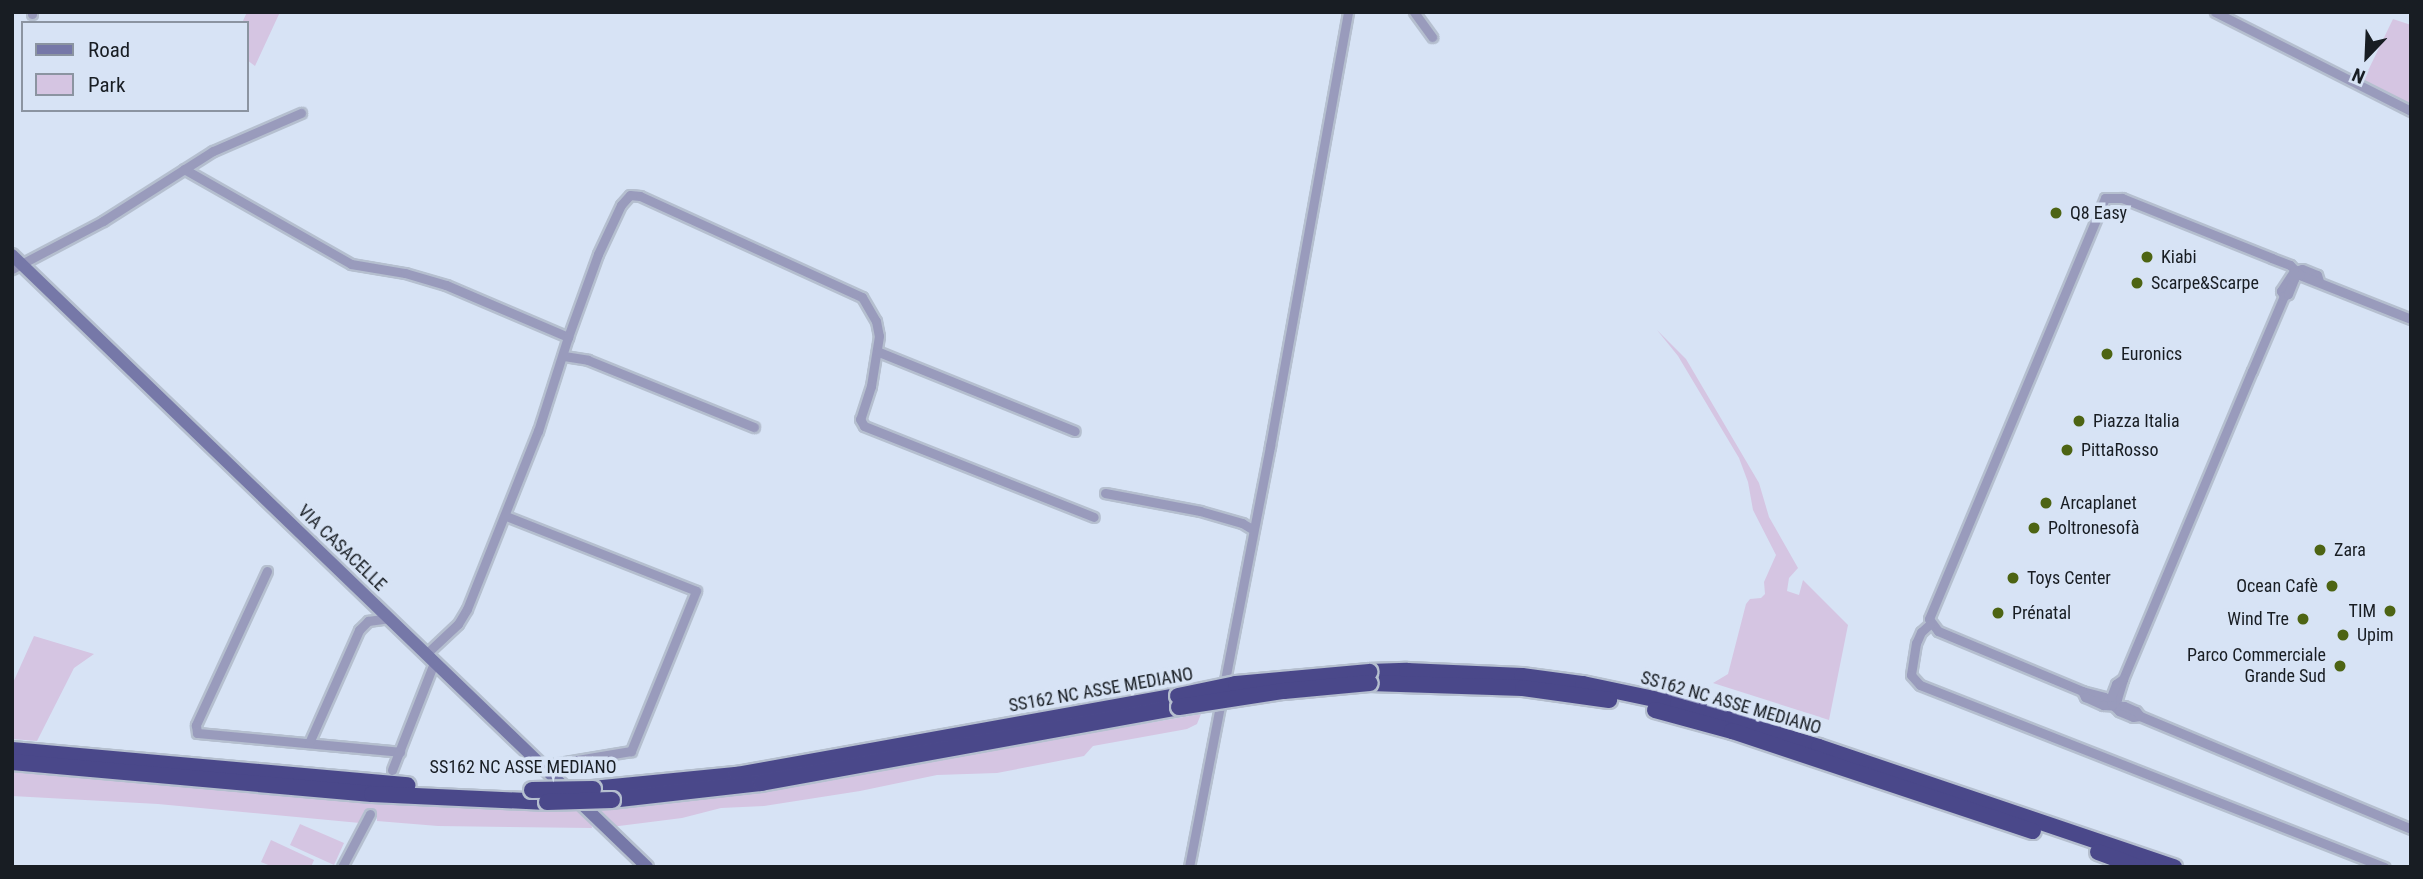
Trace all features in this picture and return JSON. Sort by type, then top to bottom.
[{"type":"highway","name":"SS162 NC ASSE MEDIANO","points":[[12,750],[399,785],[532,790],[593,789],[737,775],[1179,701],[1284,691],[1370,678],[1529,683],[1670,713],[1818,752],[2138,867]]},
{"type":"highway","name":"SS162 NC ASSE MEDIANO","points":[[12,762],[372,794],[547,802],[612,800],[761,783],[1179,701]]},
{"type":"highway","name":"SS162 NC ASSE MEDIANO","points":[[1945,796],[2174,867]]},
{"type":"street","points":[[1189,867],[1270,446],[1348,12]]},
{"type":"street","points":[[1414,12],[1432,37]]},
{"type":"street","points":[[2215,12],[2411,111]]},
{"type":"street","points":[[15,263],[103,221],[214,151],[300,113]]},
{"type":"street","points":[[184,169],[351,264],[405,273],[446,285],[568,337]]},
{"type":"street","points":[[392,770],[430,659],[467,609],[506,516],[598,254],[621,205],[630,195],[640,196],[862,297],[876,321],[879,352],[861,424],[1094,517]]},
{"type":"street","points":[[2385,867],[1920,685],[1912,675],[1916,643],[1921,632],[1930,624],[1931,612],[2105,198],[2122,198],[2269,259],[2272,263],[2316,282],[2411,319]]},
{"type":"street","name":"VIA CASACELLE","points":[[15,263],[390,618],[647,867]]},
{"type":"street","points":[[2112,705],[2111,697],[2116,684],[2123,679],[2284,296],[2288,294],[2294,271]]},
{"type":"street","points":[[879,352],[1075,431]]},
{"type":"street","points":[[564,356],[588,360],[754,428]]},
{"type":"street","points":[[1105,493],[1200,510],[1242,523],[1252,529]]},
{"type":"street","points":[[506,516],[696,591],[631,751],[541,766]]},
{"type":"street","points":[[267,571],[195,730],[202,735],[400,752]]},
{"type":"street","points":[[309,743],[359,630],[368,621],[390,618]]},
{"type":"street","points":[[1930,624],[1938,631],[2082,691],[2085,697],[2104,705],[2112,705],[2133,717],[2140,716],[2411,829]]},
{"type":"street","points":[[342,867],[370,814]]},
{"type":"green space","points":[[247,12],[280,12],[255,66],[248,61],[248,21],[243,21]]},
{"type":"green space","points":[[2393,19],[2411,25],[2411,105],[2363,81]]},
{"type":"green space","points":[[1657,330],[1686,359],[1759,483],[1769,517],[1798,568],[1789,578],[1787,591],[1799,595],[1803,580],[1848,625],[1829,720],[1713,683],[1728,674],[1746,604],[1750,599],[1761,598],[1765,594],[1764,582],[1776,555],[1753,510],[1748,482],[1739,458],[1678,356]]},
{"type":"green space","points":[[34,636],[94,654],[74,668],[37,741],[12,739],[12,685]]},
{"type":"green space","points":[[1201,714],[1197,724],[1187,729],[1093,746],[1084,756],[997,773],[937,775],[860,791],[764,806],[721,808],[682,818],[611,827],[597,809],[739,793]]},
{"type":"green space","points":[[12,768],[578,808],[591,820],[592,828],[438,826],[377,821],[377,812],[367,810],[360,823],[158,804],[12,796]]},
{"type":"green space","points":[[300,824],[344,843],[334,865],[290,845]]},
{"type":"green space","points":[[271,840],[314,860],[311,867],[273,867],[261,862]]},
{"type":"place","name":"Q8 Easy","points":[[2056,213]]},
{"type":"place","name":"Kiabi","points":[[2147,257]]},
{"type":"place","name":"Scarpe&Scarpe","points":[[2137,283]]},
{"type":"place","name":"Euronics","points":[[2107,354]]},
{"type":"place","name":"Piazza Italia","points":[[2079,421]]},
{"type":"place","name":"PittaRosso","points":[[2067,450]]},
{"type":"place","name":"Arcaplanet","points":[[2046,503]]},
{"type":"place","name":"Poltronesofà","points":[[2034,528]]},
{"type":"place","name":"Zara","points":[[2320,550]]},
{"type":"place","name":"Toys Center","points":[[2013,578]]},
{"type":"place","name":"Ocean Cafè","points":[[2332,586]]},
{"type":"place","name":"TIM","points":[[2390,611]]},
{"type":"place","name":"Prénatal","points":[[1998,613]]},
{"type":"place","name":"Wind Tre","points":[[2303,619]]},
{"type":"place","name":"Upim","points":[[2343,635]]},
{"type":"place","name":"Parco Commerciale Grande Sud","points":[[2340,666]]}]
